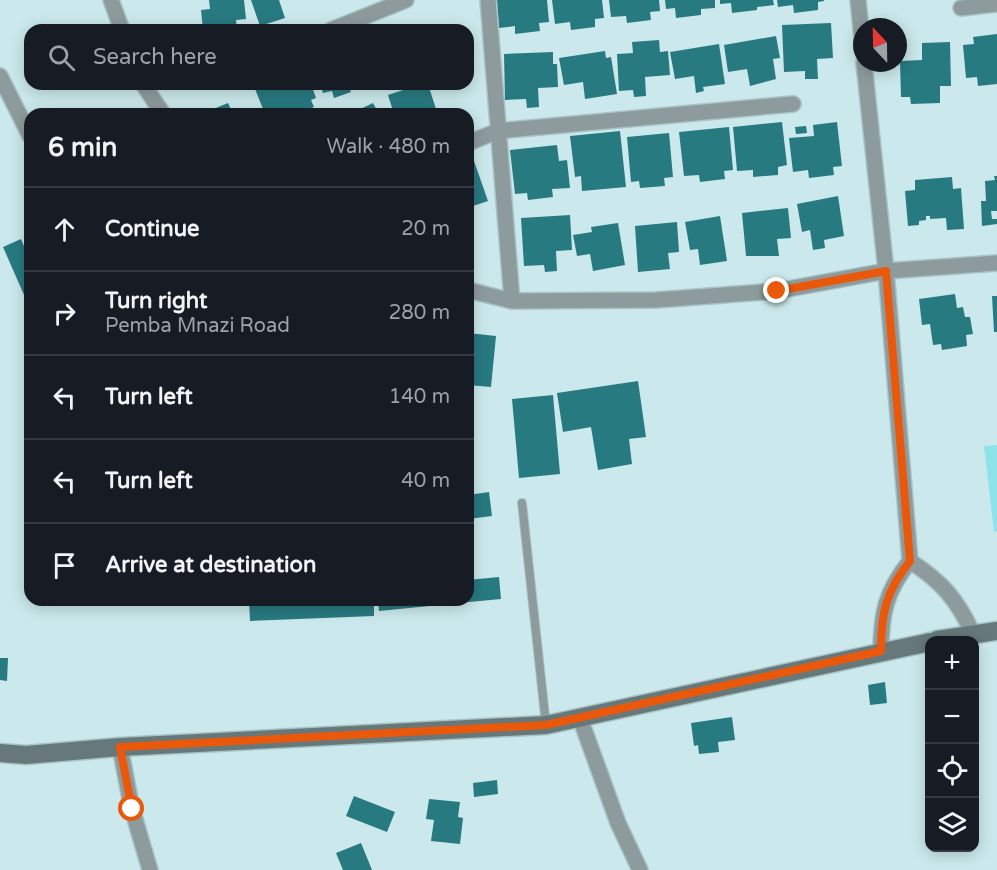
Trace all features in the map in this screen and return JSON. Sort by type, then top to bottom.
[{"type":"main road","points":[[961,636],[997,631]]},
{"type":"main road","points":[[0,753],[26,755],[120,747],[546,725],[925,643]]},
{"type":"street","points":[[111,0],[120,24]]},
{"type":"street","points":[[346,24],[406,0]]},
{"type":"street","points":[[488,0],[512,301]]},
{"type":"street","points":[[858,0],[860,18]]},
{"type":"street","points":[[961,8],[997,4]]},
{"type":"street","points":[[865,72],[886,271],[910,561],[894,582],[881,619],[881,651]]},
{"type":"street","points":[[0,76],[24,124]]},
{"type":"street","points":[[147,90],[159,108]]},
{"type":"street","points":[[474,141],[498,131],[794,104]]},
{"type":"street","points":[[474,292],[512,301],[656,300],[777,291],[886,271],[997,263]]},
{"type":"street","points":[[910,561],[937,579],[961,609],[973,634]]},
{"type":"street","points":[[580,718],[618,823],[640,870]]},
{"type":"street","points":[[120,747],[132,809],[150,870]]},
{"type":"lane","points":[[522,503],[546,725]]},
{"type":"shaded area","points":[[997,445],[997,531],[994,532],[984,446]]},
{"type":"building","points":[[209,0],[244,0],[246,19],[236,20],[236,24],[202,24],[201,10],[210,9]]},
{"type":"building","points":[[251,0],[279,0],[285,18],[259,24]]},
{"type":"building","points":[[497,0],[547,0],[549,22],[539,23],[540,31],[515,34],[515,26],[499,28]]},
{"type":"building","points":[[552,0],[602,0],[604,18],[595,19],[595,27],[571,30],[570,22],[555,24]]},
{"type":"building","points":[[609,0],[659,0],[660,11],[650,12],[651,20],[627,23],[626,16],[611,17]]},
{"type":"building","points":[[665,0],[715,0],[715,8],[701,9],[701,15],[676,18],[675,8],[666,9]]},
{"type":"building","points":[[720,0],[773,0],[774,5],[732,13],[731,3],[720,4]]},
{"type":"building","points":[[777,0],[824,1],[818,2],[818,10],[794,13],[793,5],[778,7]]},
{"type":"building","points":[[831,23],[833,58],[817,59],[818,79],[805,79],[805,71],[784,72],[782,25]]},
{"type":"building","points":[[997,34],[997,84],[978,86],[977,77],[966,78],[963,45],[974,44],[973,37]]},
{"type":"building","points":[[776,36],[780,58],[773,59],[776,79],[750,86],[747,69],[728,72],[724,45]]},
{"type":"building","points":[[659,40],[660,52],[668,51],[670,75],[645,77],[646,96],[634,97],[633,90],[619,91],[617,54],[633,53],[632,42]]},
{"type":"building","points":[[950,42],[951,86],[940,86],[940,103],[911,104],[910,97],[901,97],[900,72],[907,72],[907,61],[922,60],[922,43]]},
{"type":"building","points":[[719,44],[725,84],[703,87],[704,91],[696,93],[694,76],[675,79],[670,52]]},
{"type":"building","points":[[605,51],[606,58],[611,57],[617,94],[585,99],[583,82],[564,85],[559,58]]},
{"type":"building","points":[[553,52],[553,64],[557,64],[558,87],[538,88],[539,107],[527,108],[526,99],[505,100],[504,54]]},
{"type":"building","points":[[255,90],[313,90],[316,98],[311,100],[314,107],[311,108],[263,108]]},
{"type":"building","points":[[322,90],[350,90],[351,92],[334,98],[332,91],[323,93]]},
{"type":"building","points":[[403,90],[430,90],[436,108],[392,108],[388,95]]},
{"type":"building","points":[[228,103],[230,108],[216,108]]},
{"type":"building","points":[[373,103],[376,108],[363,108]]},
{"type":"building","points":[[782,122],[787,165],[778,167],[778,175],[753,177],[753,170],[737,171],[733,127]]},
{"type":"building","points":[[837,122],[842,166],[833,167],[834,175],[809,178],[808,170],[793,172],[789,138],[814,136],[813,125]]},
{"type":"building","points":[[806,126],[807,133],[796,134],[795,127]]},
{"type":"building","points":[[729,127],[733,170],[724,171],[725,179],[700,182],[699,175],[684,176],[679,132]]},
{"type":"building","points":[[620,131],[626,187],[582,191],[581,176],[575,177],[570,136]]},
{"type":"building","points":[[669,133],[673,177],[664,178],[665,186],[640,188],[639,181],[631,182],[627,137]]},
{"type":"building","points":[[557,145],[559,161],[567,160],[570,188],[552,189],[553,197],[528,200],[527,193],[515,194],[510,150]]},
{"type":"building","points":[[474,161],[488,201],[474,206]]},
{"type":"building","points":[[994,176],[997,176],[997,211],[991,211],[992,219],[997,219],[997,224],[982,226],[981,201],[986,201],[985,181],[995,180]]},
{"type":"building","points":[[952,177],[953,189],[961,188],[964,229],[947,230],[946,218],[930,219],[930,216],[926,216],[926,220],[919,221],[919,225],[908,226],[905,191],[915,190],[915,180]]},
{"type":"building","points":[[838,196],[844,236],[824,240],[825,248],[813,250],[810,230],[802,232],[797,204]]},
{"type":"building","points":[[788,208],[791,238],[777,239],[779,256],[746,256],[742,213]]},
{"type":"building","points":[[570,215],[572,250],[556,251],[557,271],[545,272],[544,265],[524,266],[521,218]]},
{"type":"building","points":[[720,216],[727,261],[700,265],[698,249],[690,250],[685,222]]},
{"type":"building","points":[[677,222],[679,252],[668,253],[670,269],[638,272],[635,226]]},
{"type":"building","points":[[618,223],[625,265],[593,271],[590,254],[577,256],[573,235],[592,232],[591,227]]},
{"type":"building","points":[[21,239],[24,246],[24,295],[3,247]]},
{"type":"building","points":[[955,294],[957,308],[963,307],[965,317],[970,317],[973,334],[966,335],[967,346],[942,350],[941,344],[933,345],[930,324],[922,325],[919,299]]},
{"type":"building","points":[[992,296],[997,296],[997,332],[994,332]]},
{"type":"building","points":[[474,334],[496,336],[491,387],[474,386]]},
{"type":"building","points":[[638,381],[646,437],[629,439],[632,464],[598,470],[591,427],[563,432],[557,393]]},
{"type":"building","points":[[553,395],[560,474],[519,478],[512,399]]},
{"type":"building","points":[[489,492],[492,516],[474,518],[474,494]]},
{"type":"building","points":[[499,577],[501,599],[474,602],[474,579]]},
{"type":"building","points":[[249,606],[374,606],[374,616],[250,621]]},
{"type":"building","points":[[379,606],[430,606],[379,611]]},
{"type":"building","points":[[0,658],[8,658],[7,681],[0,680]]},
{"type":"building","points":[[885,682],[887,703],[870,705],[868,685]]},
{"type":"building","points":[[732,717],[735,740],[718,742],[719,752],[699,754],[698,745],[694,746],[691,723]]},
{"type":"building","points":[[497,780],[498,794],[474,797],[473,783]]},
{"type":"building","points":[[354,796],[395,812],[387,832],[346,816]]},
{"type":"building","points":[[429,799],[460,802],[458,817],[463,818],[460,844],[431,841],[434,820],[426,819]]},
{"type":"building","points":[[361,843],[372,870],[343,870],[336,853]]},
{"type":"route","points":[[132,809],[120,747],[546,725],[881,651],[881,619],[894,582],[910,561],[886,271],[777,291]]}]
